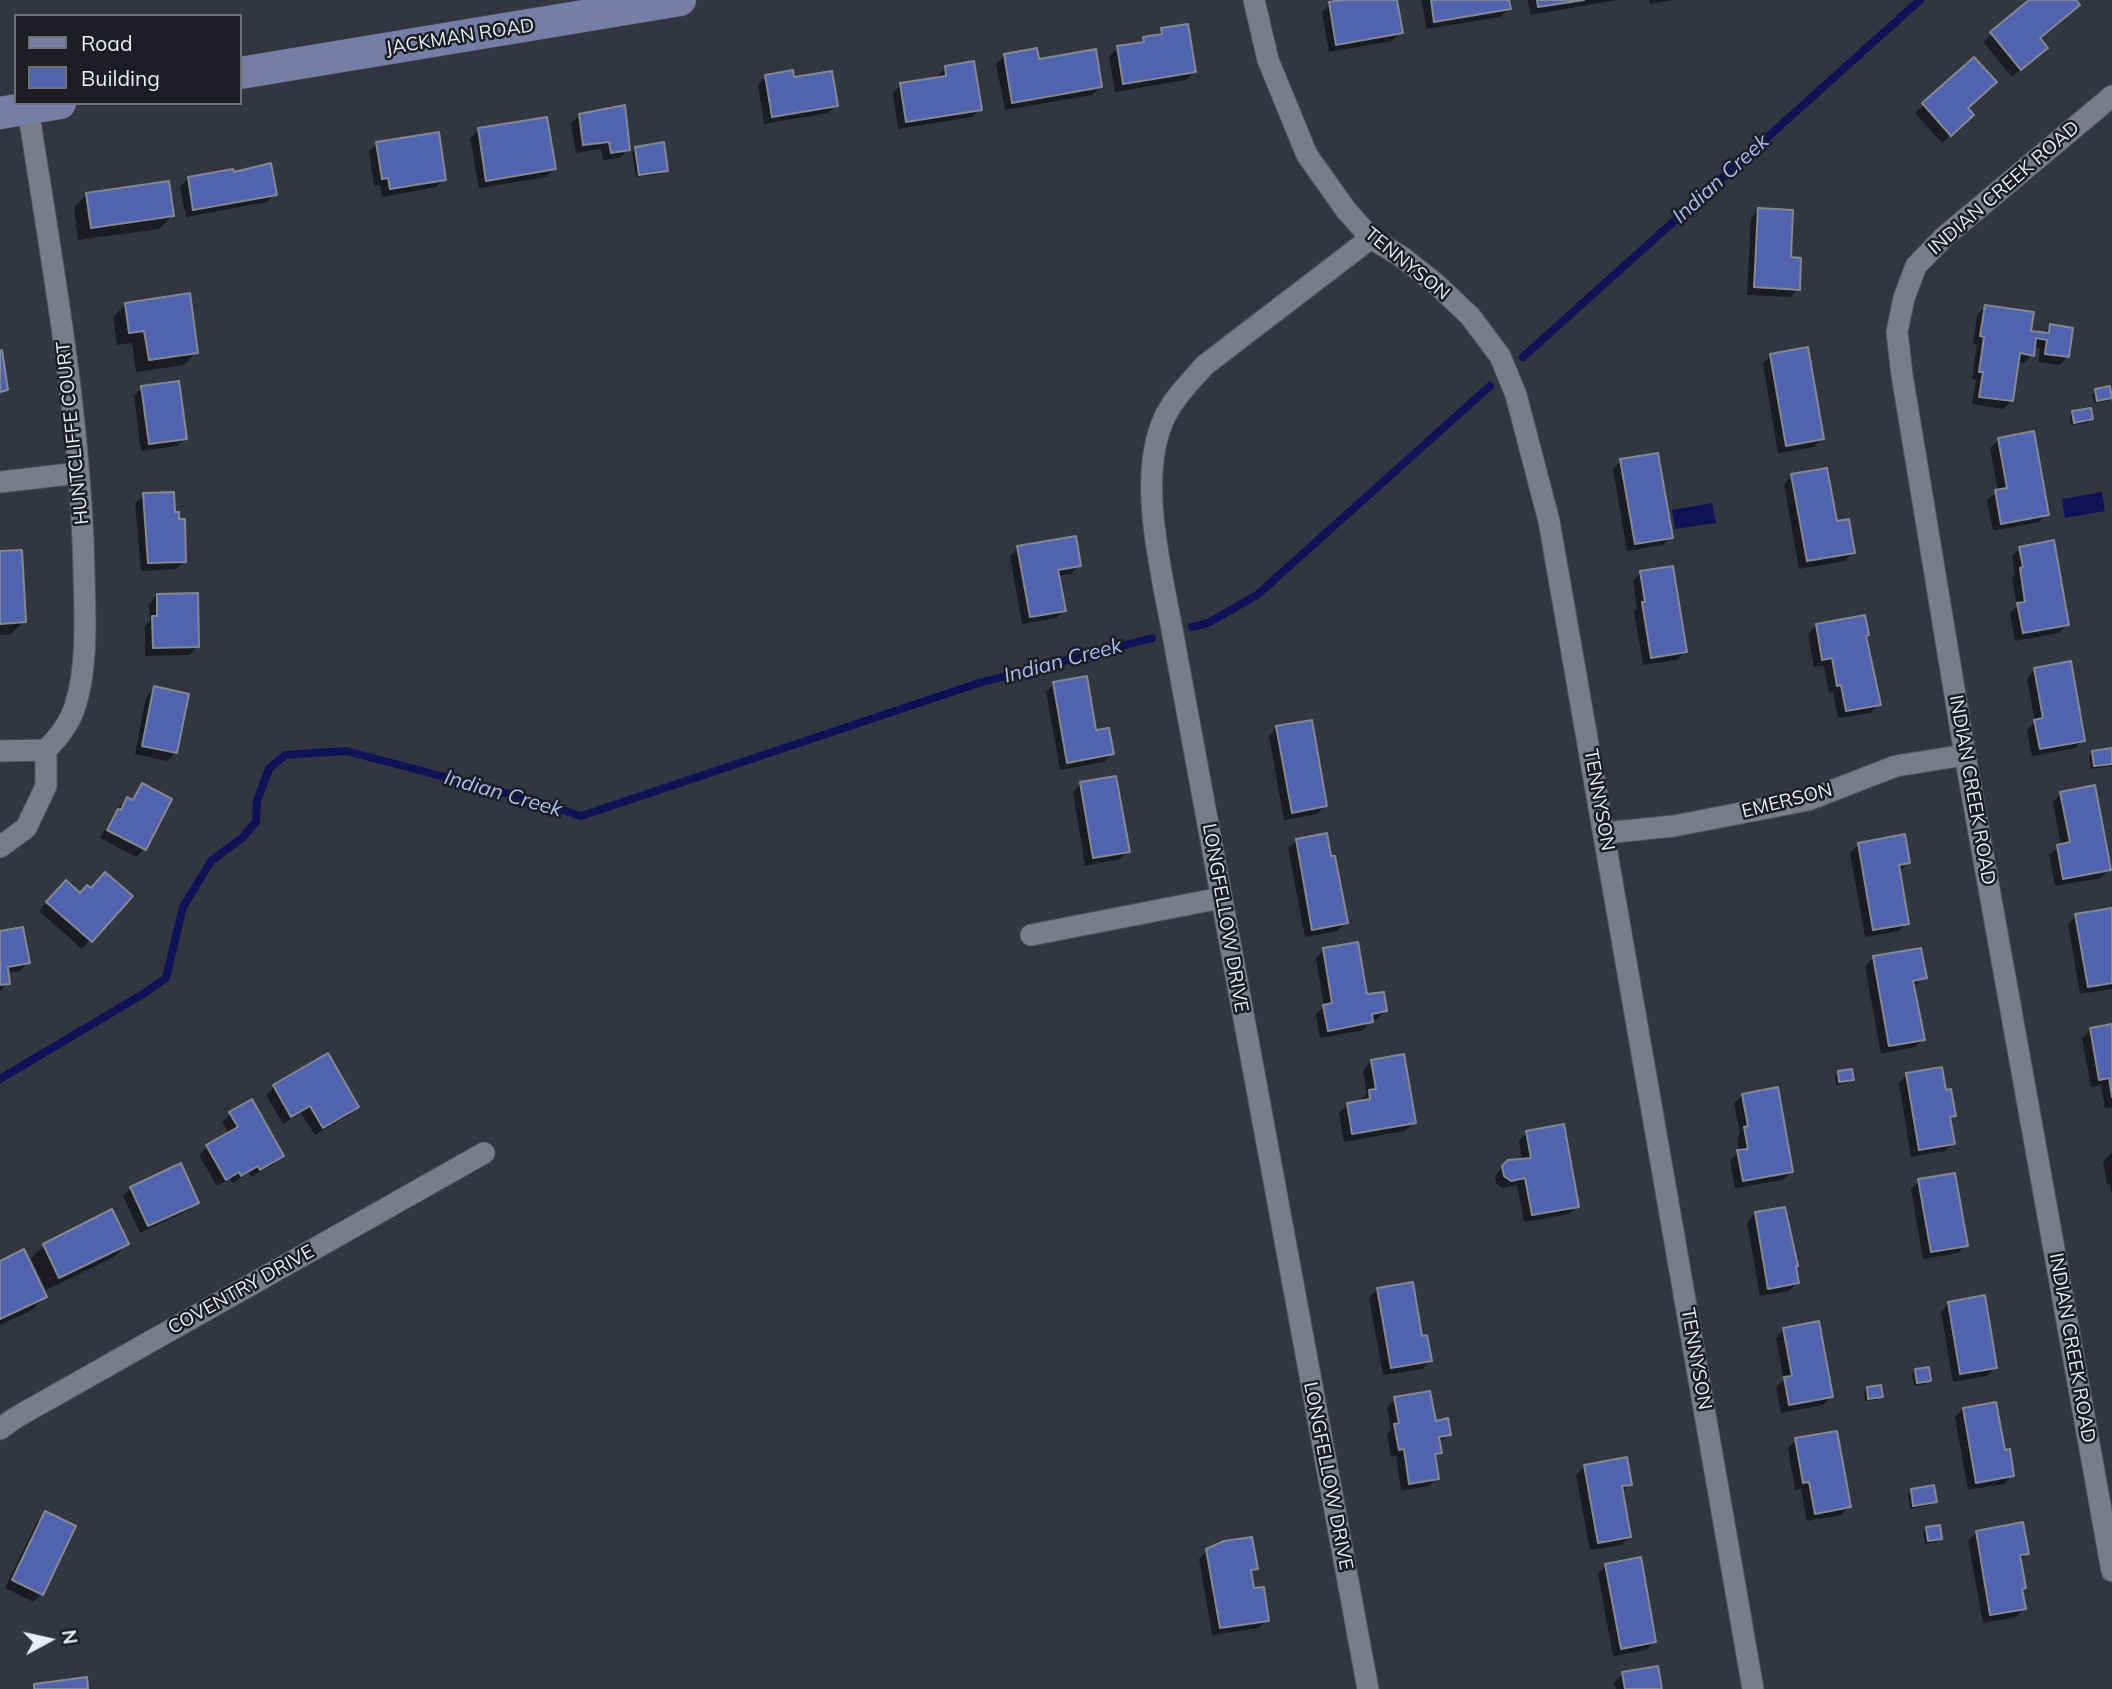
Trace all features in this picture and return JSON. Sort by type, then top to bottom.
[{"type":"street","name":"JACKMAN ROAD","points":[[242,73],[680,0]]},
{"type":"street","name":"TENNYSON","points":[[1254,0],[1268,60],[1307,155],[1346,210],[1371,238],[1410,264],[1470,316],[1500,356],[1516,395],[1549,521],[1753,1689]]},
{"type":"street","name":"INDIAN CREEK ROAD","points":[[2112,96],[1944,237],[1916,266],[1904,298],[1898,332],[1902,375],[1965,755],[2112,1571]]},
{"type":"street","points":[[14,111],[48,105]]},
{"type":"street","name":"HUNTCLIFFE COURT","points":[[14,111],[69,373],[83,513],[85,621],[82,668],[75,707],[60,737],[46,750]]},
{"type":"street","name":"LONGFELLOW DRIVE","points":[[1368,1689],[1160,559],[1152,509],[1152,463],[1163,421],[1182,391],[1205,366],[1371,238]]},
{"type":"street","points":[[0,482],[78,473]]},
{"type":"street","points":[[0,751],[46,750],[46,786],[41,797],[26,828],[0,847]]},
{"type":"street","name":"EMERSON","points":[[1605,833],[1674,826],[1808,800],[1896,766],[1965,755]]},
{"type":"street","points":[[1031,935],[1221,898]]},
{"type":"street","name":"COVENTRY DRIVE","points":[[0,1429],[15,1418],[484,1153]]},
{"type":"shaded area","points":[[2102,492],[2105,511],[2065,518],[2062,499]]},
{"type":"shaded area","points":[[1712,503],[1716,523],[1675,529],[1672,510]]},
{"type":"building","points":[[1397,0],[1403,33],[1336,45],[1329,2]]},
{"type":"building","points":[[1431,0],[1509,0],[1511,9],[1434,22]]},
{"type":"building","points":[[1537,0],[1584,0],[1538,7]]},
{"type":"building","points":[[2029,0],[2076,0],[2080,5],[2040,38],[2048,48],[2021,70],[1990,32]]},
{"type":"building","points":[[1188,24],[1196,72],[1123,84],[1117,46],[1144,42],[1143,37],[1162,34],[1161,28]]},
{"type":"building","points":[[1037,48],[1039,59],[1096,49],[1102,87],[1012,103],[1004,54]]},
{"type":"building","points":[[1974,57],[1997,82],[1968,108],[1974,115],[1951,136],[1922,103]]},
{"type":"building","points":[[974,61],[982,110],[906,122],[900,83],[946,76],[945,66]]},
{"type":"building","points":[[793,70],[794,77],[832,71],[838,106],[772,117],[765,75]]},
{"type":"building","points":[[625,105],[630,150],[611,153],[609,142],[583,145],[579,114]]},
{"type":"building","points":[[547,117],[556,169],[486,181],[478,128]]},
{"type":"building","points":[[439,132],[446,180],[390,189],[388,178],[382,179],[376,142]]},
{"type":"building","points":[[664,142],[668,171],[639,175],[635,147]]},
{"type":"building","points":[[271,163],[277,195],[193,210],[188,177],[233,169],[234,172]]},
{"type":"building","points":[[169,181],[174,216],[91,228],[86,193]]},
{"type":"building","points":[[1758,208],[1793,210],[1791,257],[1801,258],[1800,290],[1754,287]]},
{"type":"building","points":[[190,293],[198,353],[149,360],[144,331],[129,333],[125,303]]},
{"type":"building","points":[[1985,305],[2034,312],[2031,331],[2049,333],[2050,324],[2073,328],[2069,357],[2045,354],[2047,340],[2036,338],[2034,356],[2020,353],[2013,401],[1979,397],[1984,337],[1980,336]]},
{"type":"building","points":[[1808,347],[1824,439],[1786,446],[1770,354]]},
{"type":"building","points":[[2,350],[8,390],[0,392],[0,351]]},
{"type":"building","points":[[179,381],[187,439],[149,444],[141,386]]},
{"type":"building","points":[[2110,386],[2112,398],[2097,401],[2095,389]]},
{"type":"building","points":[[2091,408],[2093,419],[2074,423],[2072,411]]},
{"type":"building","points":[[2034,431],[2049,515],[2001,524],[1995,490],[2007,488],[1998,438]]},
{"type":"building","points":[[1658,453],[1673,538],[1635,544],[1620,459]]},
{"type":"building","points":[[1827,468],[1837,521],[1849,519],[1855,553],[1807,561],[1791,474]]},
{"type":"building","points":[[174,492],[175,512],[179,512],[179,519],[185,519],[186,562],[148,563],[143,493]]},
{"type":"building","points":[[1076,536],[1081,566],[1058,570],[1066,611],[1030,617],[1017,546]]},
{"type":"building","points":[[2054,540],[2069,625],[2023,633],[2017,603],[2025,602],[2019,547]]},
{"type":"building","points":[[22,550],[26,622],[0,624],[0,551]]},
{"type":"building","points":[[1673,566],[1687,652],[1651,658],[1640,571]]},
{"type":"building","points":[[198,593],[199,647],[153,648],[152,616],[157,616],[157,594]]},
{"type":"building","points":[[1865,615],[1869,635],[1866,636],[1881,705],[1846,711],[1841,685],[1837,686],[1832,658],[1822,660],[1816,624]]},
{"type":"building","points":[[2071,661],[2085,741],[2040,749],[2034,720],[2043,718],[2034,668]]},
{"type":"building","points":[[1087,676],[1096,730],[1109,728],[1114,754],[1067,763],[1053,682]]},
{"type":"building","points":[[154,686],[189,694],[177,753],[142,746]]},
{"type":"building","points":[[1312,720],[1327,806],[1292,813],[1276,726]]},
{"type":"building","points":[[2112,748],[2112,764],[2094,766],[2092,751]]},
{"type":"building","points":[[1116,776],[1130,852],[1093,858],[1080,782]]},
{"type":"building","points":[[142,783],[172,799],[146,850],[107,830],[118,809],[121,810],[127,797],[133,800]]},
{"type":"building","points":[[2095,785],[2111,870],[2063,879],[2057,845],[2070,842],[2060,792]]},
{"type":"building","points":[[1327,833],[1331,856],[1335,856],[1348,923],[1312,930],[1296,839]]},
{"type":"building","points":[[1905,834],[1910,863],[1899,865],[1909,924],[1873,930],[1858,843]]},
{"type":"building","points":[[105,872],[133,896],[92,942],[46,902],[66,880],[80,893],[87,885],[91,888]]},
{"type":"building","points":[[2112,908],[2112,983],[2088,987],[2075,914]]},
{"type":"building","points":[[23,927],[30,963],[8,967],[10,984],[0,985],[0,931]]},
{"type":"building","points":[[1358,942],[1367,994],[1384,992],[1387,1011],[1372,1014],[1373,1022],[1328,1031],[1323,1005],[1332,1003],[1323,948]]},
{"type":"building","points":[[1921,948],[1927,978],[1913,981],[1925,1040],[1889,1046],[1873,956]]},
{"type":"building","points":[[2112,1024],[2112,1097],[2109,1078],[2099,1080],[2090,1028]]},
{"type":"building","points":[[328,1053],[359,1107],[323,1128],[310,1106],[291,1117],[273,1085]]},
{"type":"building","points":[[1404,1054],[1416,1123],[1352,1134],[1347,1103],[1370,1099],[1369,1090],[1376,1089],[1371,1060]]},
{"type":"building","points":[[1942,1067],[1946,1090],[1951,1089],[1956,1116],[1950,1117],[1955,1144],[1919,1150],[1906,1073]]},
{"type":"building","points":[[1852,1069],[1854,1080],[1839,1082],[1838,1071]]},
{"type":"building","points":[[1778,1087],[1793,1172],[1743,1181],[1737,1150],[1748,1149],[1744,1127],[1748,1126],[1742,1094]]},
{"type":"building","points":[[252,1099],[284,1156],[260,1170],[258,1166],[241,1176],[239,1172],[226,1180],[206,1145],[238,1127],[229,1112]]},
{"type":"building","points":[[1564,1124],[1579,1207],[1532,1215],[1525,1178],[1511,1181],[1504,1176],[1502,1166],[1508,1160],[1531,1158],[1526,1131]]},
{"type":"building","points":[[181,1163],[199,1203],[148,1226],[130,1187]]},
{"type":"building","points":[[1955,1173],[1968,1246],[1931,1252],[1918,1179]]},
{"type":"building","points":[[1785,1207],[1799,1283],[1768,1289],[1755,1212]]},
{"type":"building","points":[[112,1209],[129,1244],[59,1278],[43,1244]]},
{"type":"building","points":[[24,1249],[47,1297],[0,1319],[0,1261]]},
{"type":"building","points":[[1413,1282],[1422,1336],[1427,1335],[1432,1361],[1391,1368],[1377,1288]]},
{"type":"building","points":[[1985,1295],[1997,1368],[1960,1374],[1948,1302]]},
{"type":"building","points":[[1819,1321],[1833,1397],[1789,1405],[1784,1377],[1792,1376],[1783,1328]]},
{"type":"building","points":[[1929,1367],[1931,1381],[1917,1383],[1915,1369]]},
{"type":"building","points":[[1881,1385],[1883,1397],[1868,1399],[1867,1387]]},
{"type":"building","points":[[1430,1391],[1436,1421],[1448,1418],[1451,1435],[1439,1437],[1442,1453],[1435,1454],[1439,1479],[1409,1484],[1404,1449],[1399,1450],[1394,1424],[1399,1423],[1394,1397]]},
{"type":"building","points":[[1996,1402],[2005,1450],[2010,1449],[2014,1476],[1976,1483],[1963,1408]]},
{"type":"building","points":[[1837,1431],[1851,1507],[1815,1514],[1809,1482],[1803,1483],[1795,1438]]},
{"type":"building","points":[[1627,1457],[1632,1485],[1622,1486],[1631,1537],[1598,1543],[1584,1465]]},
{"type":"building","points":[[1934,1485],[1937,1502],[1913,1506],[1911,1489]]},
{"type":"building","points":[[45,1511],[76,1526],[43,1595],[12,1580]]},
{"type":"building","points":[[2023,1522],[2029,1554],[2020,1555],[2026,1588],[2022,1589],[2026,1609],[1990,1615],[1976,1531]]},
{"type":"building","points":[[1940,1525],[1942,1539],[1928,1541],[1926,1527]]},
{"type":"building","points":[[1252,1537],[1258,1569],[1251,1570],[1254,1588],[1264,1587],[1269,1621],[1220,1628],[1206,1549],[1224,1541]]},
{"type":"building","points":[[1641,1557],[1656,1642],[1621,1649],[1605,1564]]},
{"type":"building","points":[[1658,1666],[1662,1689],[1625,1689],[1622,1672]]},
{"type":"building","points":[[87,1677],[88,1689],[34,1689],[34,1684]]},
{"type":"waterway","name":"Indian Creek","points":[[1523,357],[1920,0]]},
{"type":"waterway","name":"Indian Creek","points":[[1192,627],[1208,623],[1257,595],[1490,386]]},
{"type":"waterway","name":"Indian Creek","points":[[0,1079],[166,978],[183,907],[211,861],[242,838],[256,822],[257,801],[269,769],[285,755],[346,751],[525,798],[581,816],[979,683],[1152,638]]}]
